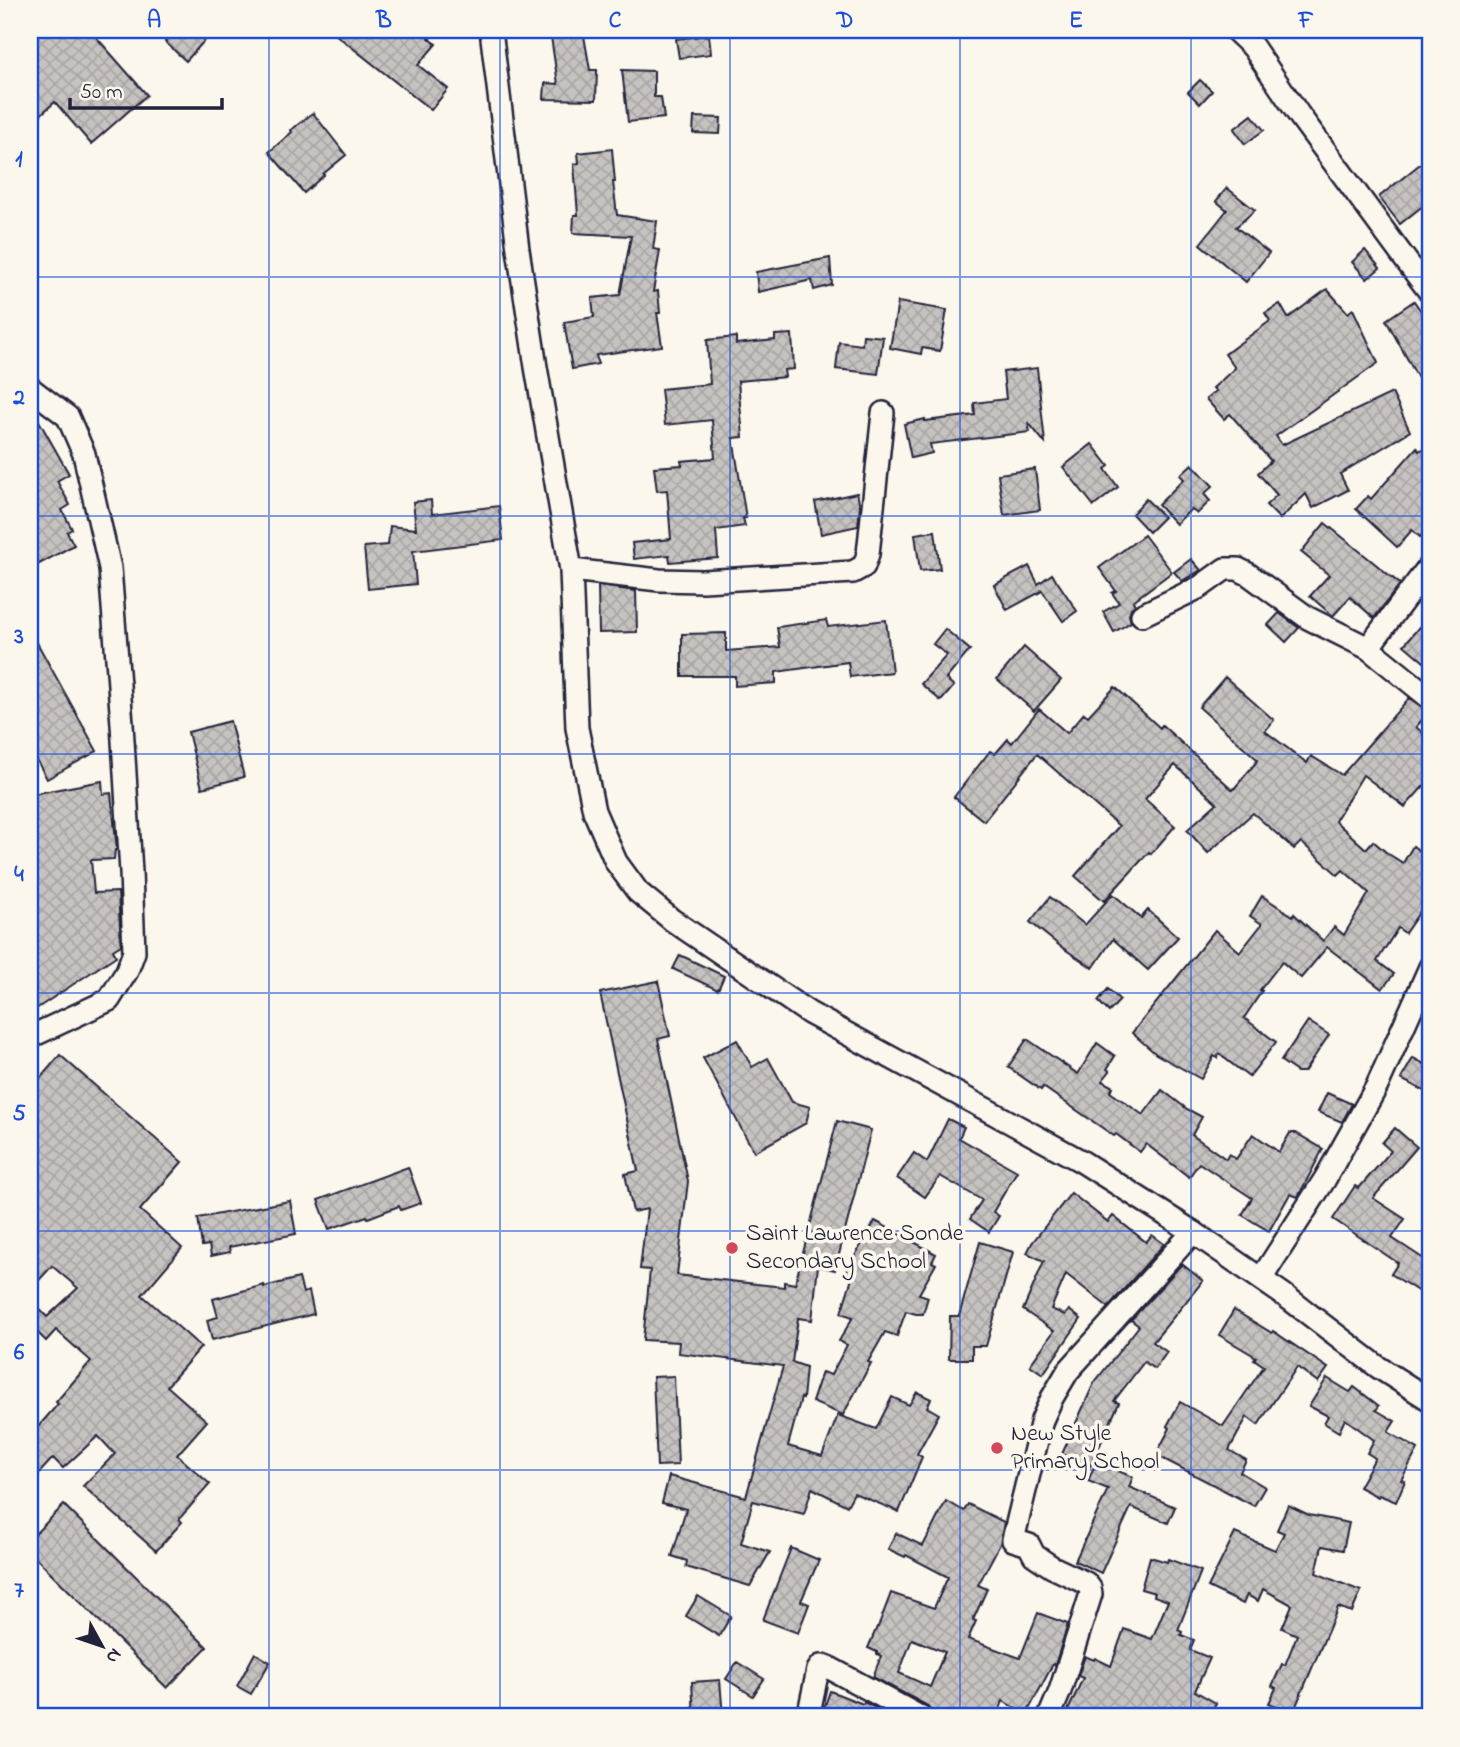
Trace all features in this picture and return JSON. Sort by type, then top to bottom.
[{"type":"street","points":[[491,30],[518,249],[571,570],[577,728],[594,811],[616,862],[638,892],[672,920],[809,1013],[1081,1161],[1193,1232],[1261,1279],[1378,1367],[1430,1400]]},
{"type":"street","points":[[1235,30],[1253,47],[1299,115],[1430,292]]},
{"type":"street","points":[[30,388],[68,417],[83,454],[110,568],[124,751],[134,952],[127,971],[109,1000],[30,1037]]},
{"type":"street","points":[[571,570],[624,577],[704,581],[853,572],[864,566],[869,554],[883,413]]},
{"type":"street","points":[[1368,648],[1430,565]]},
{"type":"street","points":[[1142,615],[1199,587],[1225,569],[1238,569],[1308,618],[1368,648],[1430,698]]},
{"type":"street","points":[[1261,1279],[1325,1180],[1377,1086],[1430,967]]},
{"type":"street","points":[[1049,1717],[1091,1594],[1086,1583],[1034,1555],[1029,1545],[1013,1540],[1042,1420],[1068,1371],[1193,1232]]},
{"type":"street","points":[[808,1717],[818,1670],[825,1666],[920,1717]]},
{"type":"building","points":[[30,30],[90,30],[147,95],[91,144],[55,102],[30,124]]},
{"type":"building","points":[[176,30],[194,30],[205,40],[186,61],[165,42]]},
{"type":"building","points":[[330,30],[435,30],[428,37],[436,44],[418,65],[448,89],[431,110]]},
{"type":"building","points":[[550,30],[583,30],[590,70],[597,70],[596,100],[544,99],[545,83],[558,84]]},
{"type":"building","points":[[709,35],[711,54],[679,58],[676,39]]},
{"type":"building","points":[[622,70],[654,71],[654,97],[661,97],[664,118],[628,122]]},
{"type":"building","points":[[1200,80],[1212,91],[1200,104],[1188,92]]},
{"type":"building","points":[[313,113],[346,155],[304,193],[269,152]]},
{"type":"building","points":[[1252,115],[1264,130],[1245,144],[1234,129]]},
{"type":"building","points":[[694,117],[721,118],[720,134],[693,133]]},
{"type":"building","points":[[612,149],[617,215],[657,221],[653,249],[660,250],[653,292],[658,291],[660,313],[657,313],[662,346],[596,355],[598,364],[572,369],[564,322],[594,317],[592,298],[620,295],[631,236],[573,233],[574,215],[578,215],[574,164],[579,163],[578,153]]},
{"type":"building","points":[[1430,156],[1430,200],[1400,224],[1379,197]]},
{"type":"building","points":[[1227,188],[1255,210],[1236,227],[1269,253],[1246,282],[1200,244],[1227,210],[1216,201]]},
{"type":"building","points":[[1365,250],[1380,268],[1367,279],[1352,262]]},
{"type":"building","points":[[830,258],[832,285],[814,290],[812,280],[758,292],[756,272]]},
{"type":"building","points":[[1327,289],[1348,313],[1353,309],[1378,363],[1276,436],[1282,445],[1392,393],[1410,431],[1340,474],[1348,490],[1313,508],[1306,494],[1280,519],[1266,505],[1277,495],[1258,473],[1271,461],[1230,414],[1224,419],[1206,399],[1216,391],[1213,388],[1235,368],[1225,354],[1270,321],[1265,313],[1280,304],[1288,318]]},
{"type":"building","points":[[1414,301],[1430,324],[1430,400],[1386,320]]},
{"type":"building","points":[[898,302],[947,310],[940,351],[922,348],[921,354],[890,348]]},
{"type":"building","points":[[792,334],[794,369],[784,370],[785,377],[738,381],[743,437],[733,438],[745,526],[716,530],[718,558],[670,562],[669,555],[634,559],[632,543],[671,539],[667,490],[657,491],[654,467],[682,465],[681,461],[715,458],[712,420],[665,425],[661,389],[710,384],[707,340],[736,337],[736,344],[775,340],[775,335]]},
{"type":"building","points":[[863,335],[883,337],[878,374],[836,369],[839,342],[862,345]]},
{"type":"building","points":[[1037,368],[1045,443],[1028,422],[1030,432],[930,444],[932,453],[911,458],[904,424],[925,419],[975,415],[974,403],[1006,399],[1003,372]]},
{"type":"building","points":[[30,405],[69,474],[57,481],[70,505],[62,510],[72,529],[67,532],[74,545],[30,569]]},
{"type":"building","points":[[1092,444],[1109,466],[1105,469],[1118,487],[1094,506],[1063,467]]},
{"type":"building","points":[[1430,446],[1430,526],[1420,537],[1412,530],[1397,547],[1356,509],[1368,496],[1371,499],[1417,447],[1419,451]]},
{"type":"building","points":[[1192,464],[1213,486],[1204,494],[1210,501],[1197,514],[1191,509],[1176,524],[1158,505],[1184,479],[1180,475]]},
{"type":"building","points":[[1035,469],[1040,510],[1004,515],[998,474]]},
{"type":"building","points":[[857,493],[860,506],[858,526],[821,534],[815,502]]},
{"type":"building","points":[[1146,499],[1164,517],[1149,532],[1132,514]]},
{"type":"building","points":[[431,500],[432,514],[499,506],[503,540],[413,551],[416,584],[368,589],[364,547],[388,545],[390,526],[416,529],[413,502]]},
{"type":"building","points":[[1325,523],[1400,584],[1374,618],[1350,597],[1333,616],[1310,596],[1329,575],[1301,552]]},
{"type":"building","points":[[935,531],[940,569],[920,571],[915,534]]},
{"type":"building","points":[[1144,535],[1172,572],[1133,601],[1135,605],[1129,615],[1131,622],[1114,632],[1103,612],[1119,603],[1112,593],[1116,591],[1099,568]]},
{"type":"building","points":[[1191,559],[1201,570],[1182,581],[1174,572]]},
{"type":"building","points":[[1029,566],[1038,584],[1052,574],[1077,611],[1063,621],[1041,589],[1042,591],[1007,610],[994,585]]},
{"type":"building","points":[[598,586],[636,591],[637,632],[599,633]]},
{"type":"building","points":[[1279,613],[1299,628],[1286,642],[1268,625]]},
{"type":"building","points":[[826,620],[828,627],[886,620],[892,672],[850,677],[848,662],[776,672],[776,683],[735,686],[735,676],[682,676],[682,634],[726,633],[726,651],[780,647],[777,627]]},
{"type":"building","points":[[1419,627],[1430,636],[1430,667],[1404,645]]},
{"type":"building","points":[[945,629],[970,650],[946,679],[954,686],[941,701],[921,684],[947,655],[933,644]]},
{"type":"building","points":[[30,630],[97,751],[47,779],[30,748]]},
{"type":"building","points":[[1024,647],[1061,680],[1034,711],[997,679]]},
{"type":"building","points":[[1225,677],[1274,720],[1265,731],[1307,763],[1311,756],[1342,775],[1409,698],[1429,712],[1416,727],[1430,739],[1430,779],[1405,807],[1363,775],[1335,821],[1366,849],[1373,841],[1403,863],[1413,846],[1430,859],[1430,916],[1421,910],[1405,933],[1398,928],[1377,961],[1394,974],[1382,989],[1327,947],[1301,978],[1282,962],[1260,990],[1262,991],[1244,1018],[1276,1042],[1249,1077],[1219,1054],[1217,1058],[1214,1056],[1201,1079],[1156,1054],[1132,1033],[1215,930],[1240,952],[1262,924],[1250,916],[1262,896],[1293,916],[1294,914],[1323,941],[1334,927],[1344,935],[1369,893],[1343,870],[1338,875],[1301,842],[1294,849],[1253,813],[1208,853],[1187,830],[1217,803],[1175,765],[1145,799],[1175,826],[1104,901],[1075,876],[1119,826],[1037,754],[984,821],[954,797],[990,751],[995,754],[1008,739],[1012,743],[1039,709],[1067,733],[1084,713],[1088,716],[1115,687],[1160,728],[1162,725],[1233,790],[1258,760],[1199,707]]},
{"type":"building","points":[[230,721],[244,777],[202,788],[188,732]]},
{"type":"building","points":[[102,781],[103,794],[111,793],[117,850],[114,859],[91,860],[94,893],[118,892],[121,945],[113,950],[116,956],[30,1013],[30,798],[38,793]]},
{"type":"building","points":[[1113,894],[1141,918],[1148,910],[1178,937],[1148,970],[1113,939],[1093,968],[1030,922],[1050,897],[1085,925]]},
{"type":"building","points":[[680,955],[724,976],[718,990],[673,969]]},
{"type":"building","points":[[658,981],[670,1036],[658,1039],[688,1181],[677,1275],[784,1287],[784,1282],[795,1284],[837,1121],[871,1130],[835,1270],[818,1266],[812,1320],[798,1318],[792,1362],[806,1367],[803,1399],[801,1398],[788,1446],[822,1456],[838,1415],[876,1429],[892,1397],[909,1405],[917,1392],[931,1399],[927,1407],[939,1414],[917,1454],[922,1457],[899,1512],[854,1493],[847,1506],[812,1488],[804,1514],[753,1501],[741,1543],[770,1552],[750,1586],[686,1567],[687,1561],[672,1556],[686,1509],[662,1503],[669,1476],[746,1497],[783,1366],[678,1353],[679,1342],[643,1340],[650,1270],[640,1269],[647,1209],[633,1212],[625,1174],[638,1171],[600,993]]},
{"type":"building","points":[[1108,989],[1120,1000],[1109,1012],[1098,1001]]},
{"type":"building","points":[[1308,1021],[1329,1035],[1304,1072],[1297,1072],[1281,1061]]},
{"type":"building","points":[[1027,1039],[1078,1074],[1097,1043],[1115,1056],[1107,1069],[1110,1071],[1102,1081],[1113,1087],[1110,1092],[1143,1115],[1162,1090],[1202,1117],[1192,1135],[1226,1159],[1229,1154],[1236,1159],[1253,1134],[1279,1152],[1290,1133],[1296,1133],[1323,1149],[1298,1197],[1290,1194],[1269,1231],[1242,1215],[1252,1198],[1199,1163],[1189,1177],[1146,1144],[1140,1152],[1116,1134],[1114,1136],[1043,1087],[1041,1090],[1008,1067]]},
{"type":"building","points":[[737,1040],[752,1067],[768,1058],[792,1102],[810,1107],[806,1123],[754,1152],[703,1058]]},
{"type":"building","points":[[60,1055],[182,1162],[140,1210],[182,1248],[142,1295],[201,1347],[167,1386],[207,1421],[177,1455],[210,1484],[179,1519],[182,1522],[156,1551],[83,1486],[115,1454],[98,1436],[63,1468],[53,1458],[30,1483],[30,1436],[91,1361],[56,1330],[46,1341],[30,1325],[30,1299],[47,1317],[78,1288],[52,1266],[30,1290],[30,1090]]},
{"type":"building","points":[[1413,1058],[1430,1067],[1430,1080],[1424,1091],[1401,1079]]},
{"type":"building","points":[[1327,1093],[1352,1104],[1342,1122],[1318,1112]]},
{"type":"building","points":[[948,1119],[964,1127],[959,1138],[1017,1171],[993,1212],[999,1216],[989,1232],[970,1219],[982,1200],[940,1176],[925,1197],[897,1178],[914,1153],[927,1162]]},
{"type":"building","points":[[1395,1128],[1417,1147],[1373,1198],[1405,1219],[1392,1238],[1430,1263],[1430,1299],[1391,1274],[1398,1263],[1333,1219],[1355,1186],[1359,1188],[1391,1151],[1382,1143]]},
{"type":"building","points":[[408,1167],[421,1203],[401,1210],[399,1206],[329,1229],[318,1200]]},
{"type":"building","points":[[1071,1193],[1108,1222],[1113,1216],[1146,1242],[1152,1235],[1164,1244],[1108,1307],[1066,1274],[1051,1309],[1065,1315],[1069,1310],[1081,1319],[1043,1374],[1030,1365],[1054,1331],[1023,1310],[1044,1261],[1027,1253]]},
{"type":"building","points":[[290,1201],[296,1234],[229,1247],[230,1252],[211,1256],[209,1245],[202,1246],[198,1218]]},
{"type":"building","points":[[875,1221],[936,1254],[932,1262],[936,1264],[919,1294],[928,1297],[923,1314],[906,1311],[897,1336],[885,1332],[843,1415],[812,1402],[822,1372],[831,1375],[847,1345],[839,1341],[853,1317],[841,1313],[853,1275],[845,1273]]},
{"type":"building","points":[[980,1242],[1013,1252],[986,1346],[972,1346],[972,1359],[949,1359],[950,1316],[959,1316]]},
{"type":"building","points":[[1182,1264],[1203,1281],[1153,1342],[1167,1352],[1155,1369],[1144,1362],[1114,1401],[1119,1403],[1090,1467],[1062,1454],[1094,1383],[1139,1326],[1131,1320]]},
{"type":"building","points":[[299,1278],[303,1293],[309,1291],[314,1314],[212,1340],[207,1320],[218,1317],[213,1299]]},
{"type":"building","points":[[1234,1310],[1272,1333],[1273,1331],[1328,1368],[1318,1382],[1297,1367],[1258,1425],[1247,1417],[1229,1450],[1246,1460],[1240,1472],[1265,1487],[1254,1506],[1156,1455],[1180,1402],[1223,1426],[1264,1366],[1254,1359],[1256,1357],[1219,1335]]},
{"type":"building","points":[[674,1376],[678,1465],[657,1466],[653,1377]]},
{"type":"building","points":[[1327,1378],[1350,1392],[1354,1387],[1379,1406],[1376,1410],[1395,1421],[1388,1432],[1418,1449],[1401,1480],[1405,1481],[1396,1502],[1379,1495],[1378,1497],[1359,1487],[1375,1458],[1367,1453],[1374,1440],[1345,1419],[1339,1432],[1324,1423],[1328,1416],[1309,1406]]},
{"type":"building","points":[[1096,1462],[1133,1477],[1129,1487],[1175,1507],[1168,1523],[1131,1507],[1101,1573],[1075,1561],[1108,1489],[1088,1481]]},
{"type":"building","points":[[946,1501],[964,1511],[968,1504],[1004,1522],[1000,1544],[978,1585],[987,1589],[968,1639],[1020,1658],[1038,1613],[1068,1624],[1055,1665],[1053,1664],[1026,1715],[1003,1701],[997,1717],[933,1717],[926,1705],[873,1677],[881,1656],[868,1648],[891,1593],[934,1608],[948,1577],[906,1555],[905,1557],[888,1549],[896,1533],[923,1546]],"holes":[[[912,1639],[945,1652],[930,1687],[899,1673]]]},
{"type":"building","points":[[64,1505],[207,1647],[167,1688],[30,1552],[30,1539]]},
{"type":"building","points":[[1288,1505],[1309,1515],[1349,1523],[1343,1550],[1322,1546],[1316,1573],[1361,1591],[1352,1612],[1338,1607],[1293,1713],[1269,1703],[1276,1688],[1272,1686],[1282,1664],[1285,1665],[1297,1635],[1282,1628],[1292,1605],[1263,1589],[1258,1601],[1247,1595],[1243,1604],[1208,1587],[1235,1533],[1275,1550],[1284,1533],[1277,1530]]},
{"type":"building","points":[[791,1548],[819,1560],[801,1601],[809,1604],[798,1633],[763,1620]]},
{"type":"building","points":[[1150,1557],[1167,1562],[1168,1559],[1201,1571],[1178,1630],[1182,1632],[1181,1635],[1194,1640],[1190,1650],[1210,1658],[1195,1691],[1216,1703],[1208,1717],[1118,1717],[1105,1712],[1102,1717],[1065,1717],[1083,1678],[1078,1676],[1085,1656],[1111,1666],[1124,1629],[1152,1639],[1168,1601],[1141,1589]]},
{"type":"building","points":[[698,1596],[731,1616],[719,1636],[686,1616]]},
{"type":"building","points":[[255,1653],[270,1662],[251,1694],[237,1686]]},
{"type":"building","points":[[737,1662],[764,1679],[753,1696],[726,1679]]},
{"type":"building","points":[[720,1680],[723,1717],[694,1717],[692,1682]]},
{"type":"building","points":[[830,1691],[863,1704],[864,1702],[893,1717],[821,1717]]},
{"type":"place","name":"Saint Lawrence Sonde Secondary School","points":[[732,1248]]},
{"type":"place","name":"New Style Primary School","points":[[997,1448]]}]
